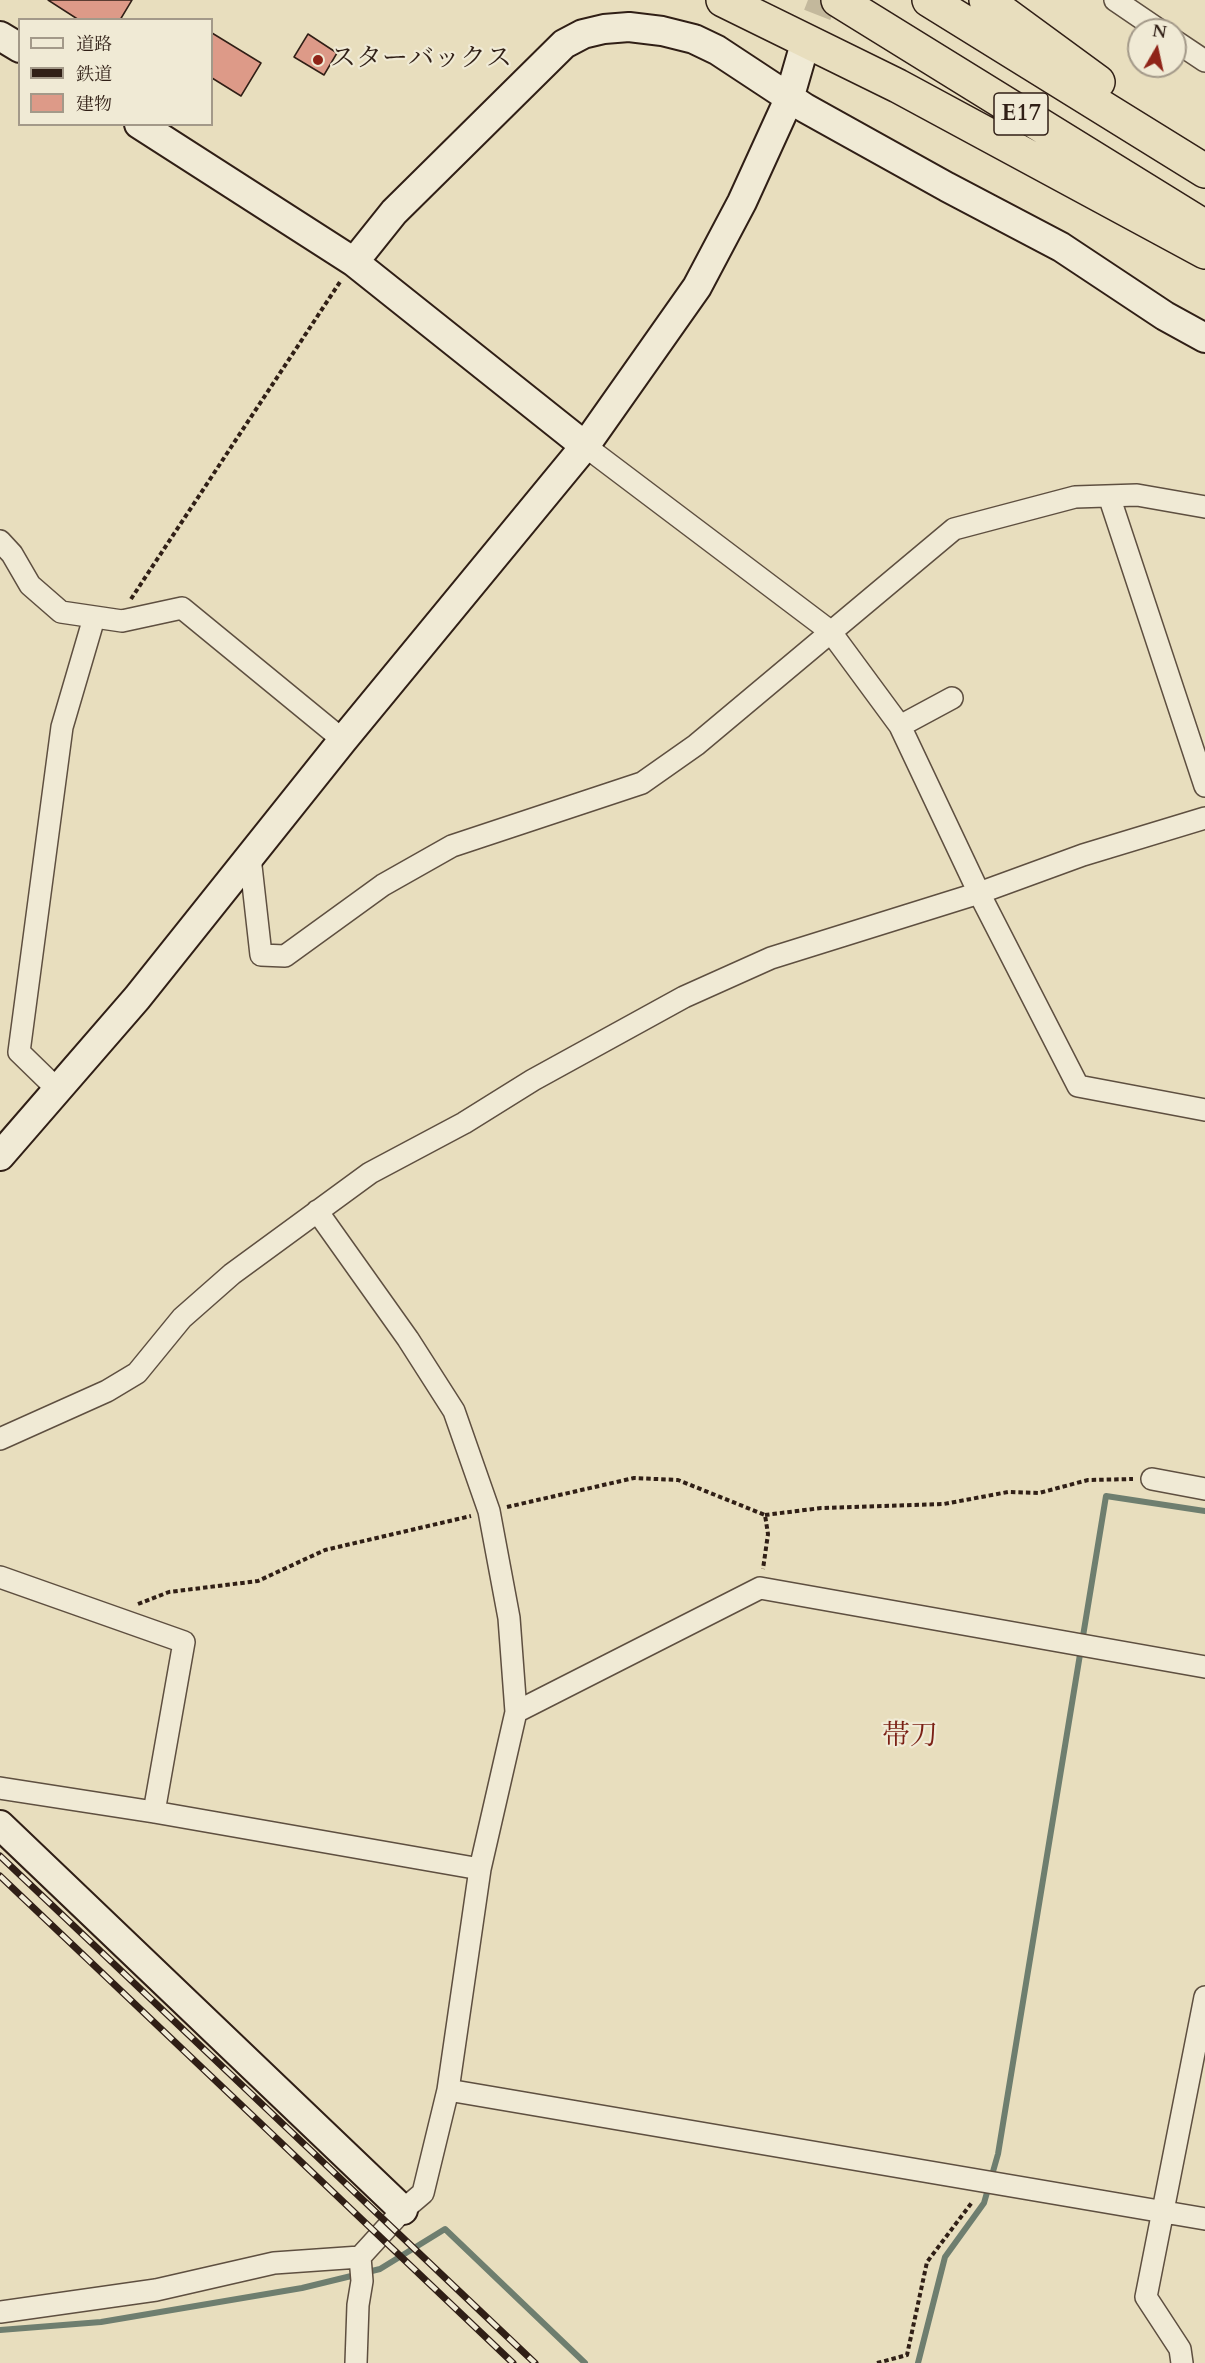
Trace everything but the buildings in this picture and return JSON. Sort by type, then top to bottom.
[{"type":"highway","points":[[723,0],[898,86],[1205,252]]},
{"type":"highway","name":"E17","points":[[838,0],[1205,227]]},
{"type":"highway","name":"E17","points":[[929,0],[1205,171]]},
{"type":"highway","points":[[986,0],[1096,80],[1205,151]]},
{"type":"street","points":[[1115,0],[1141,18]]},
{"type":"street","points":[[354,262],[394,212],[564,44],[583,34],[628,27],[662,31],[694,39],[717,50],[789,99],[1061,247],[1165,316],[1205,338]]},
{"type":"street","points":[[0,36],[18,47]]},
{"type":"street","points":[[1187,49],[1205,61]]},
{"type":"street","points":[[0,1156],[137,998],[343,740],[585,446],[698,287],[742,202],[789,99],[802,54]]},
{"type":"street","points":[[142,126],[354,262],[585,446],[830,631],[900,726],[979,893],[1078,1086],[1205,1110]]},
{"type":"street","points":[[250,857],[261,955],[285,956],[383,885],[452,846],[642,783],[696,745],[954,529],[1075,497],[1137,495],[1205,507]]},
{"type":"street","points":[[1109,496],[1205,786]]},
{"type":"street","points":[[0,541],[12,554],[30,585],[61,612],[122,621],[182,608],[343,740]]},
{"type":"street","points":[[57,1089],[19,1052],[62,727],[94,618]]},
{"type":"street","points":[[900,726],[952,698]]},
{"type":"street","points":[[0,1439],[107,1390],[137,1373],[182,1318],[232,1274],[370,1173],[684,997],[771,958],[979,893],[1083,855],[1205,818]]},
{"type":"street","points":[[317,1211],[408,1339],[454,1411],[489,1511],[509,1618],[516,1712],[480,1869],[448,2090],[423,2193],[403,2210],[361,2268],[356,2363]]},
{"type":"street","points":[[1152,1479],[1205,1490]]},
{"type":"street","points":[[0,1577],[184,1642],[154,1812]]},
{"type":"street","points":[[516,1712],[760,1588],[1205,1667]]},
{"type":"street","points":[[0,1788],[154,1812],[480,1869]]},
{"type":"street","points":[[0,1825],[403,2210]]},
{"type":"street","points":[[1182,2363],[1180,2349],[1146,2297],[1205,1997]]},
{"type":"street","points":[[448,2090],[1205,2219]]},
{"type":"street","points":[[0,2312],[156,2290],[274,2263],[361,2268]]},
{"type":"path","points":[[122,621],[131,598],[354,262]]},
{"type":"path","points":[[108,1615],[169,1592],[258,1581],[325,1550],[633,1478],[678,1480],[765,1515],[820,1508],[944,1504],[1008,1492],[1039,1493],[1088,1480],[1152,1479]]},
{"type":"path","points":[[760,1588],[768,1534],[765,1515]]},
{"type":"path","points":[[877,2363],[907,2355],[927,2262],[975,2198],[980,2180]]},
{"type":"waterway","points":[[918,2363],[945,2257],[984,2203],[998,2154],[1106,1496],[1205,1511]]},
{"type":"waterway","points":[[0,2330],[101,2322],[302,2288],[380,2269],[445,2229],[585,2363]]},
{"type":"tunnel","points":[[802,54],[823,0]]},
{"type":"railway","points":[[0,1856],[535,2363]]},
{"type":"railway","points":[[0,1876],[513,2363]]},
{"type":"place","name":"スターバックス","points":[[318,60]]},
{"type":"district","name":"帯刀","points":[[910,1738]]}]
